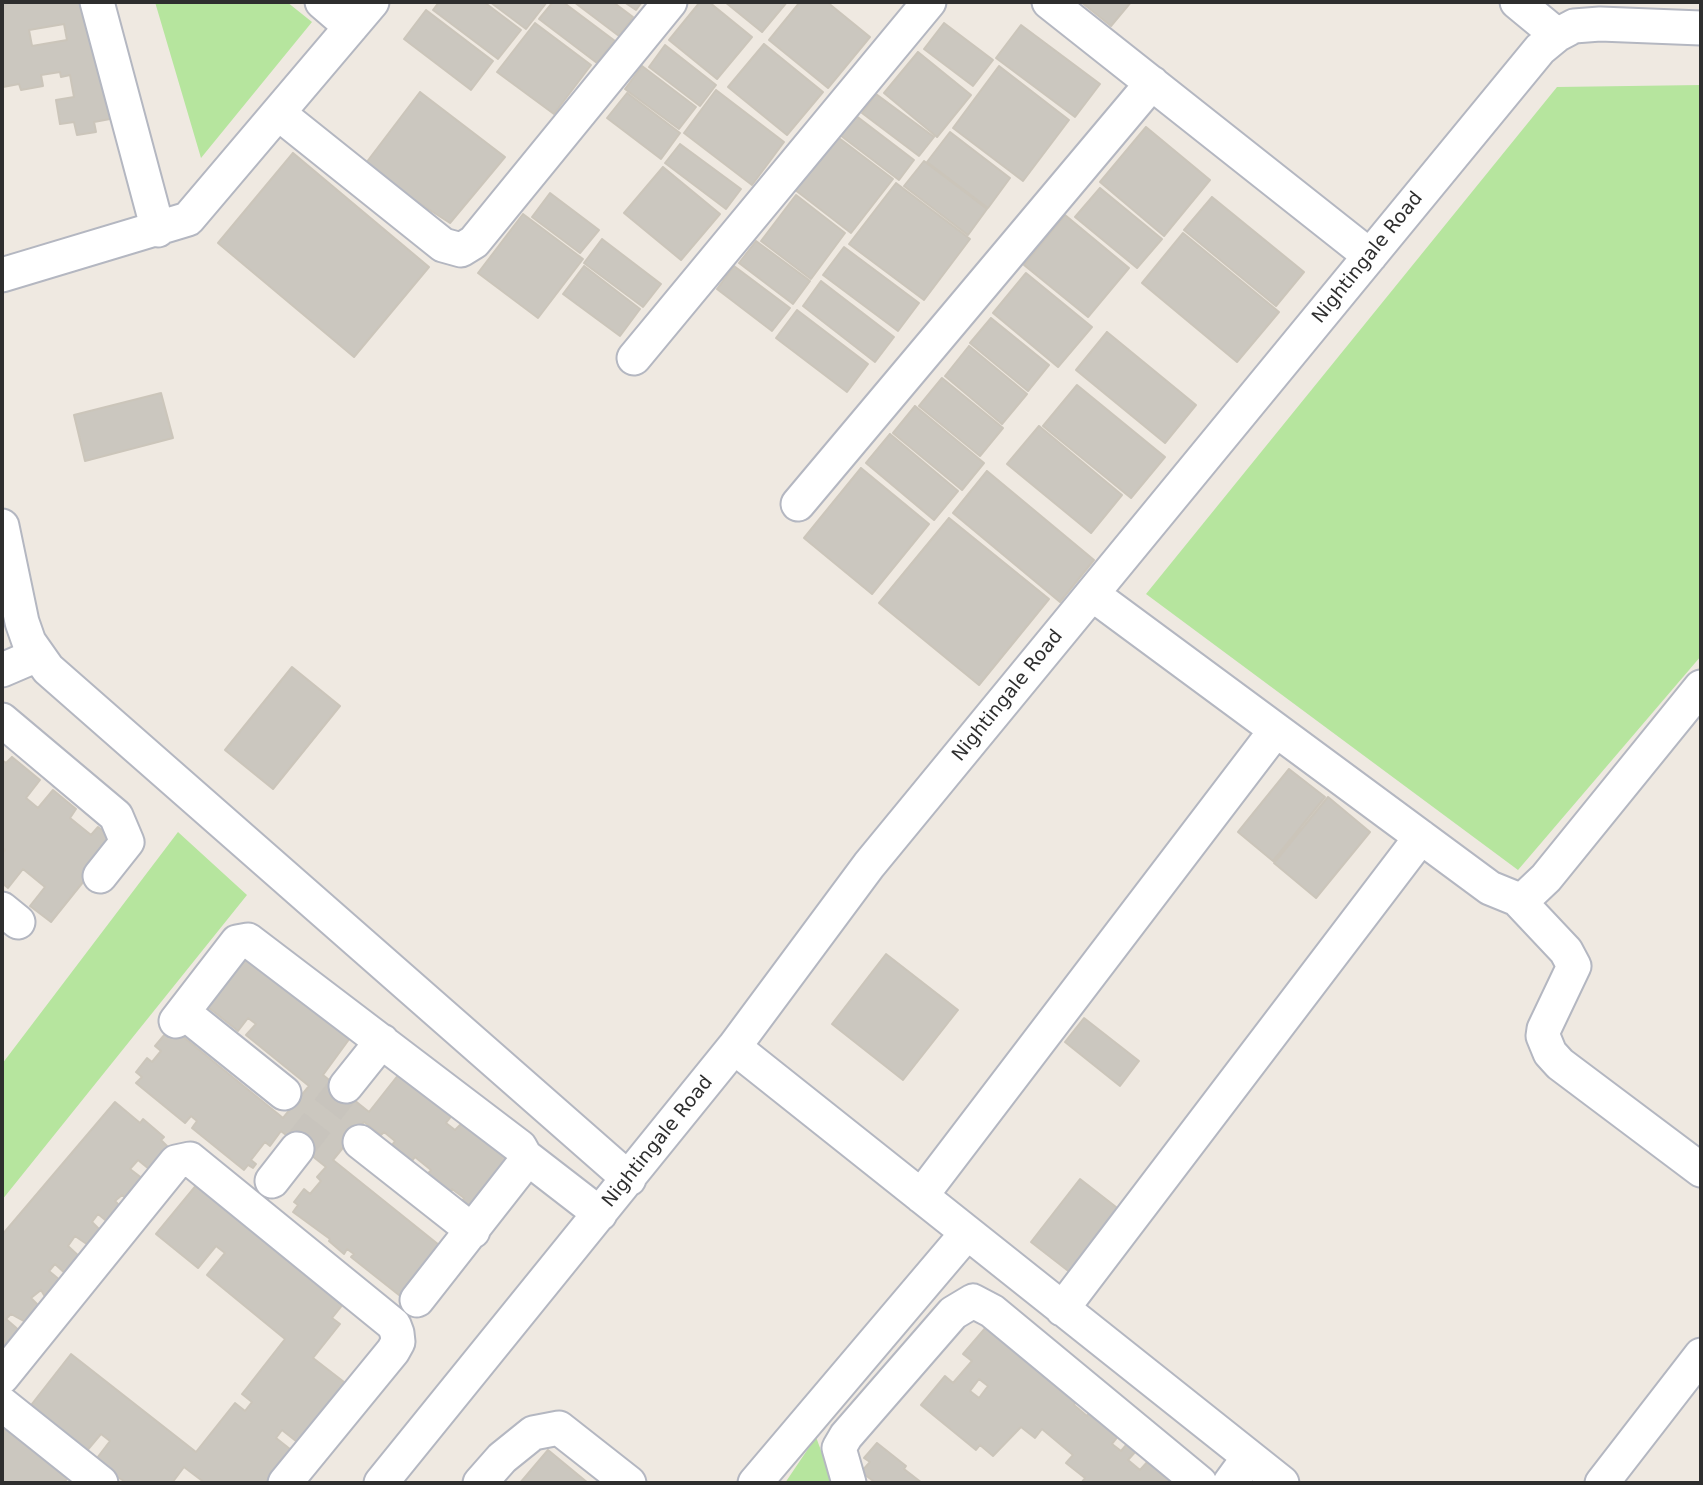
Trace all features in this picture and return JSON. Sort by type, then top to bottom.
[{"type":"street","points":[[97,2],[158,230]]},
{"type":"street","points":[[322,2],[351,27]]},
{"type":"street","points":[[2,275],[188,219],[372,2]]},
{"type":"street","points":[[278,113],[443,245],[461,250],[474,242],[670,2]]},
{"type":"street","points":[[634,358],[929,2]]},
{"type":"street","points":[[1049,2],[1370,256]]},
{"type":"street","points":[[1517,2],[1557,35]]},
{"type":"street","name":"Nightingale Road","points":[[381,1483],[734,1047],[869,865],[1540,49],[1574,26],[1600,24],[1701,28]]},
{"type":"street","points":[[798,504],[1152,83]]},
{"type":"street","points":[[2,526],[22,621],[37,655],[629,1179]]},
{"type":"street","points":[[1092,594],[1490,888],[1517,900],[1566,951],[1574,966],[1572,976],[1546,1022],[1543,1037],[1550,1052],[1560,1063],[1701,1170]]},
{"type":"street","points":[[2,670],[37,655]]},
{"type":"street","points":[[1517,900],[1527,896],[1546,878],[1701,687]]},
{"type":"street","points":[[2,720],[116,816],[127,842],[100,876]]},
{"type":"street","points":[[921,1196],[1276,730]]},
{"type":"street","points":[[1062,1308],[1421,837]]},
{"type":"street","points":[[284,1093],[179,1017],[237,942],[248,940],[520,1147],[525,1157],[600,1214]]},
{"type":"street","points":[[346,1087],[382,1041]]},
{"type":"street","points":[[734,1047],[1282,1483]]},
{"type":"street","points":[[360,1142],[473,1231]]},
{"type":"street","points":[[272,1181],[297,1149]]},
{"type":"street","points":[[417,1300],[473,1231],[522,1166],[525,1157]]},
{"type":"street","points":[[2,1377],[176,1163],[190,1159],[394,1325],[397,1333],[398,1342],[393,1351],[285,1483]]},
{"type":"street","points":[[755,1483],[967,1233]]},
{"type":"street","points":[[849,1483],[839,1448],[846,1436],[953,1313],[973,1301],[992,1311],[1200,1483]]},
{"type":"street","points":[[1602,1483],[1701,1355]]},
{"type":"street","points":[[2,1404],[101,1483]]},
{"type":"street","points":[[480,1483],[502,1458],[533,1433],[559,1428],[629,1483]]},
{"type":"street","points":[[1230,1483],[1249,1457]]},
{"type":"green space","points":[[155,2],[287,2],[312,22],[201,158]]},
{"type":"green space","points":[[1701,85],[1701,656],[1518,870],[1146,594],[1557,87]]},
{"type":"green space","points":[[178,832],[247,895],[2,1200],[2,1064]]},
{"type":"green space","points":[[816,1437],[833,1483],[785,1483]]},
{"type":"building","points":[[2,2],[90,2],[110,119],[94,122],[96,132],[77,135],[74,122],[60,124],[56,100],[74,97],[70,75],[61,77],[60,72],[41,75],[43,86],[21,90],[19,84],[3,87]],"holes":[[[64,24],[67,40],[32,46],[29,30]]]},
{"type":"building","points":[[439,2],[484,2],[521,30],[498,59],[433,10]]},
{"type":"building","points":[[490,2],[547,2],[526,29]]},
{"type":"building","points":[[553,2],[563,2],[615,41],[597,63],[539,19]]},
{"type":"building","points":[[574,2],[613,2],[633,17],[619,36]]},
{"type":"building","points":[[624,2],[642,2],[636,10]]},
{"type":"building","points":[[700,2],[709,2],[752,37],[717,79],[669,40]]},
{"type":"building","points":[[725,2],[787,2],[762,32]]},
{"type":"building","points":[[800,2],[827,2],[870,37],[828,88],[769,40]]},
{"type":"building","points":[[1081,2],[1131,2],[1111,26]]},
{"type":"building","points":[[426,10],[493,61],[471,90],[404,39]]},
{"type":"building","points":[[535,23],[591,65],[554,114],[497,72]]},
{"type":"building","points":[[944,23],[993,60],[973,86],[924,49]]},
{"type":"building","points":[[1021,25],[1100,84],[1075,117],[996,58]]},
{"type":"building","points":[[764,44],[823,92],[787,135],[728,87]]},
{"type":"building","points":[[665,45],[716,85],[700,106],[649,67]]},
{"type":"building","points":[[918,52],[971,95],[937,137],[884,93]]},
{"type":"building","points":[[642,66],[696,107],[679,129],[625,89]]},
{"type":"building","points":[[999,66],[1069,120],[1023,181],[953,128]]},
{"type":"building","points":[[716,90],[784,142],[752,185],[684,133]]},
{"type":"building","points":[[420,92],[505,157],[450,223],[363,167]]},
{"type":"building","points":[[627,93],[680,133],[661,159],[607,118]]},
{"type":"building","points":[[876,94],[934,137],[919,156],[862,113]]},
{"type":"building","points":[[855,115],[914,160],[899,180],[840,135]]},
{"type":"building","points":[[1146,127],[1210,180],[1164,236],[1100,182]]},
{"type":"building","points":[[950,132],[1010,178],[988,208],[927,162]]},
{"type":"building","points":[[835,135],[893,179],[851,233],[794,189]]},
{"type":"building","points":[[680,144],[741,189],[726,209],[665,163]]},
{"type":"building","points":[[293,153],[429,267],[354,357],[218,243]]},
{"type":"building","points":[[924,161],[987,209],[968,235],[904,186]]},
{"type":"building","points":[[663,167],[720,214],[681,260],[624,213]]},
{"type":"building","points":[[896,183],[970,239],[924,300],[849,244]]},
{"type":"building","points":[[1100,188],[1162,239],[1137,268],[1075,217]]},
{"type":"building","points":[[550,193],[599,230],[580,253],[532,217]]},
{"type":"building","points":[[796,195],[845,233],[811,279],[761,241]]},
{"type":"building","points":[[1212,197],[1304,272],[1276,306],[1184,230]]},
{"type":"building","points":[[523,214],[583,259],[538,318],[478,273]]},
{"type":"building","points":[[1065,215],[1129,268],[1088,317],[1024,265]]},
{"type":"building","points":[[1183,233],[1279,312],[1237,362],[1142,283]]},
{"type":"building","points":[[602,239],[661,284],[643,307],[584,263]]},
{"type":"building","points":[[756,241],[810,281],[793,304],[739,263]]},
{"type":"building","points":[[844,247],[919,303],[898,331],[823,275]]},
{"type":"building","points":[[584,266],[640,309],[620,336],[563,294]]},
{"type":"building","points":[[734,266],[790,308],[772,331],[717,289]]},
{"type":"building","points":[[1026,273],[1092,327],[1058,367],[993,313]]},
{"type":"building","points":[[821,281],[894,337],[875,362],[803,306]]},
{"type":"building","points":[[797,310],[868,364],[847,392],[776,338]]},
{"type":"building","points":[[991,318],[1049,365],[1028,391],[970,343]]},
{"type":"building","points":[[1107,332],[1196,405],[1165,443],[1076,370]]},
{"type":"building","points":[[969,346],[1027,394],[1002,424],[945,376]]},
{"type":"building","points":[[942,378],[1003,428],[980,456],[919,406]]},
{"type":"building","points":[[1077,385],[1165,457],[1131,498],[1043,426]]},
{"type":"building","points":[[161,393],[173,438],[85,461],[74,415]]},
{"type":"building","points":[[915,406],[984,463],[962,490],[893,433]]},
{"type":"building","points":[[1039,426],[1122,495],[1091,533],[1007,464]]},
{"type":"building","points":[[890,434],[958,491],[934,520],[866,463]]},
{"type":"building","points":[[861,468],[929,524],[872,594],[804,538]]},
{"type":"building","points":[[987,471],[1094,560],[1060,602],[953,513]]},
{"type":"building","points":[[949,518],[1049,599],[979,685],[879,603]]},
{"type":"building","points":[[292,667],[340,706],[273,789],[225,750]]},
{"type":"building","points":[[12,757],[40,780],[26,798],[38,808],[53,790],[76,809],[70,818],[91,835],[98,827],[116,841],[51,922],[30,906],[45,887],[23,869],[8,888],[2,883],[2,854],[5,850],[2,847],[2,760],[6,763]]},
{"type":"building","points":[[1289,769],[1325,797],[1273,861],[1238,832]]},
{"type":"building","points":[[1328,797],[1370,832],[1316,898],[1274,863]]},
{"type":"building","points":[[242,954],[350,1038],[323,1075],[369,1112],[399,1074],[453,1114],[446,1123],[455,1130],[463,1122],[513,1159],[470,1212],[460,1203],[464,1198],[452,1189],[448,1194],[426,1176],[431,1170],[415,1157],[412,1161],[392,1145],[395,1141],[384,1132],[381,1135],[364,1122],[333,1160],[444,1249],[404,1299],[351,1257],[354,1254],[347,1249],[344,1254],[330,1239],[293,1212],[298,1205],[294,1202],[304,1189],[310,1194],[321,1181],[317,1177],[326,1167],[281,1131],[270,1146],[265,1142],[251,1160],[256,1164],[253,1168],[248,1165],[244,1170],[192,1128],[197,1121],[191,1116],[185,1123],[136,1083],[142,1077],[136,1072],[147,1058],[152,1062],[161,1051],[155,1046],[171,1027],[283,1118],[309,1086],[246,1035],[256,1024],[248,1018],[238,1031],[203,1003]]},
{"type":"building","points":[[886,954],[958,1010],[903,1080],[832,1024]]},
{"type":"building","points":[[1084,1018],[1139,1061],[1120,1086],[1065,1042]]},
{"type":"building","points":[[115,1102],[140,1123],[143,1119],[164,1137],[161,1140],[174,1153],[155,1174],[138,1160],[130,1169],[147,1182],[130,1202],[122,1195],[115,1201],[123,1209],[110,1224],[98,1214],[92,1222],[102,1232],[91,1247],[75,1236],[68,1246],[82,1259],[69,1277],[55,1264],[49,1271],[61,1281],[47,1300],[41,1290],[31,1298],[39,1306],[29,1324],[11,1314],[6,1319],[21,1332],[4,1347],[2,1235]]},
{"type":"building","points":[[203,1177],[348,1298],[332,1318],[340,1324],[313,1358],[353,1389],[306,1449],[282,1430],[276,1438],[300,1457],[279,1483],[205,1483],[184,1467],[172,1483],[127,1483],[94,1462],[110,1441],[101,1434],[85,1453],[57,1431],[59,1428],[28,1409],[71,1354],[196,1452],[235,1403],[245,1411],[252,1402],[242,1394],[285,1339],[207,1275],[225,1253],[216,1246],[198,1268],[156,1234]]},
{"type":"building","points":[[1080,1179],[1125,1214],[1076,1277],[1031,1242]]},
{"type":"building","points":[[987,1326],[1077,1400],[1074,1405],[1087,1416],[1090,1412],[1119,1435],[1112,1444],[1121,1451],[1127,1444],[1136,1451],[1128,1460],[1140,1470],[1149,1460],[1175,1481],[1081,1483],[1085,1478],[1066,1463],[1073,1455],[1042,1429],[1035,1438],[1021,1427],[993,1456],[980,1445],[976,1450],[921,1405],[945,1376],[953,1383],[972,1361],[963,1354]],"holes":[[[979,1379],[988,1386],[979,1398],[970,1391]]]},
{"type":"building","points":[[4,1427],[68,1478],[63,1483],[2,1483]]},
{"type":"building","points":[[877,1443],[922,1483],[876,1483],[861,1472],[870,1462],[864,1458]]},
{"type":"building","points":[[548,1450],[588,1483],[520,1483]]},
{"type":"tunnel","points":[[297,1149],[346,1086]]}]
